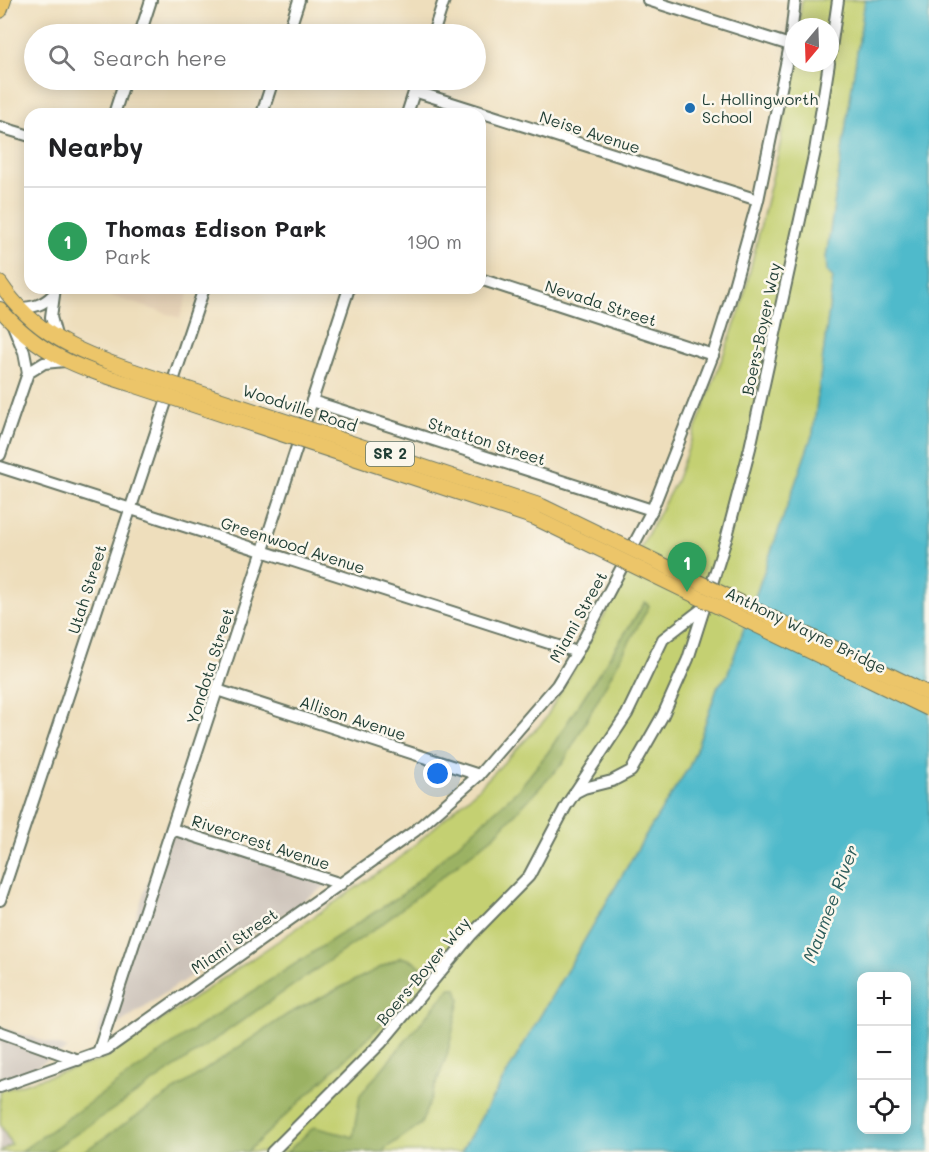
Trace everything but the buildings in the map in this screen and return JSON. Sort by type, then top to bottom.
[{"type":"main road","points":[[0,11],[4,0]]},
{"type":"main road","name":"Woodville Road","points":[[0,283],[18,308],[57,339],[95,358],[515,496],[560,514],[638,559]]},
{"type":"main road","name":"Woodville Road","points":[[0,309],[11,322],[37,344],[64,361],[517,511],[638,559]]},
{"type":"main road","name":"Anthony Wayne Bridge","points":[[638,559],[929,694]]},
{"type":"main road","name":"Anthony Wayne Bridge","points":[[638,559],[929,709]]},
{"type":"street","points":[[143,24],[151,0]]},
{"type":"street","points":[[291,24],[299,0]]},
{"type":"street","points":[[436,24],[444,0]]},
{"type":"street","points":[[648,0],[785,43]]},
{"type":"street","name":"Miami Street","points":[[793,18],[795,0]]},
{"type":"street","points":[[835,18],[838,0]]},
{"type":"street","name":"Miami Street","points":[[0,1087],[107,1049],[415,831],[479,775],[557,685],[577,652],[652,510],[713,355],[758,200],[785,69]]},
{"type":"street","name":"Boers-Boyer Way","points":[[574,793],[621,777],[631,771],[663,715],[681,677],[708,598],[752,439],[812,161],[827,72]]},
{"type":"street","points":[[116,108],[122,90]]},
{"type":"street","points":[[264,108],[270,90]]},
{"type":"street","points":[[409,108],[414,91]]},
{"type":"street","name":"Neise Avenue","points":[[414,91],[468,108]]},
{"type":"street","name":"Neise Avenue","points":[[486,114],[758,200]]},
{"type":"street","points":[[0,127],[24,134]]},
{"type":"street","name":"Nevada Street","points":[[486,281],[713,355]]},
{"type":"street","points":[[18,308],[36,306],[46,302],[52,294]]},
{"type":"street","points":[[54,294],[51,317],[57,339]]},
{"type":"street","name":"Utah Street","points":[[1,897],[202,294]]},
{"type":"street","name":"Yondota Street","points":[[98,1053],[348,294]]},
{"type":"street","points":[[0,455],[28,373],[24,352],[11,322]]},
{"type":"street","points":[[28,373],[44,363],[64,361]]},
{"type":"street","name":"Stratton Street","points":[[312,401],[652,510]]},
{"type":"street","name":"Greenwood Avenue","points":[[0,467],[577,652]]},
{"type":"street","name":"Boers-Boyer Way","points":[[272,1152],[381,1044],[471,935],[521,886],[536,864],[574,793],[627,714],[663,639],[695,616],[703,608],[708,598]]},
{"type":"street","name":"Allison Avenue","points":[[218,690],[479,775]]},
{"type":"street","name":"Rivercrest Avenue","points":[[172,829],[341,884]]},
{"type":"street","points":[[0,1032],[78,1060]]},
{"type":"shaded area","points":[[105,294],[188,294],[180,318]]},
{"type":"shaded area","points":[[167,822],[335,880],[96,1039]]},
{"type":"shaded area","points":[[0,1027],[68,1049],[0,1087]]},
{"type":"shaded area","points":[[0,1124],[11,1144],[0,1152]]},
{"type":"green space","points":[[802,0],[865,0],[826,258],[833,278],[813,433],[727,677],[718,686],[689,767],[647,833],[461,1152],[0,1152],[11,1144],[0,1124],[0,1091],[104,1059],[287,935],[401,857],[480,787],[544,721],[608,609],[676,481],[741,308],[780,145],[791,72],[839,72],[839,18],[799,18]]},
{"type":"green space","points":[[645,602],[649,606],[563,763],[495,835],[382,924],[133,1096],[49,1152],[20,1152],[184,1036],[403,894],[518,790],[549,751]]},
{"type":"green space","points":[[401,957],[414,961],[425,970],[379,1027],[247,1152],[83,1152],[288,1014]]},
{"type":"green space","points":[[450,988],[457,988],[460,1000],[447,1055],[421,1124],[383,1152],[287,1152],[314,1127],[353,1137],[360,1095]]},
{"type":"water","name":"Maumee River","points":[[865,0],[929,0],[929,1152],[461,1152],[647,833],[689,767],[718,686],[727,676],[813,433],[833,278],[827,271],[826,258]]},
{"type":"place","name":"L. Hollingworth School","points":[[690,108]]},
{"type":"place","name":"Thomas Edison Park","points":[[687,592]]}]
